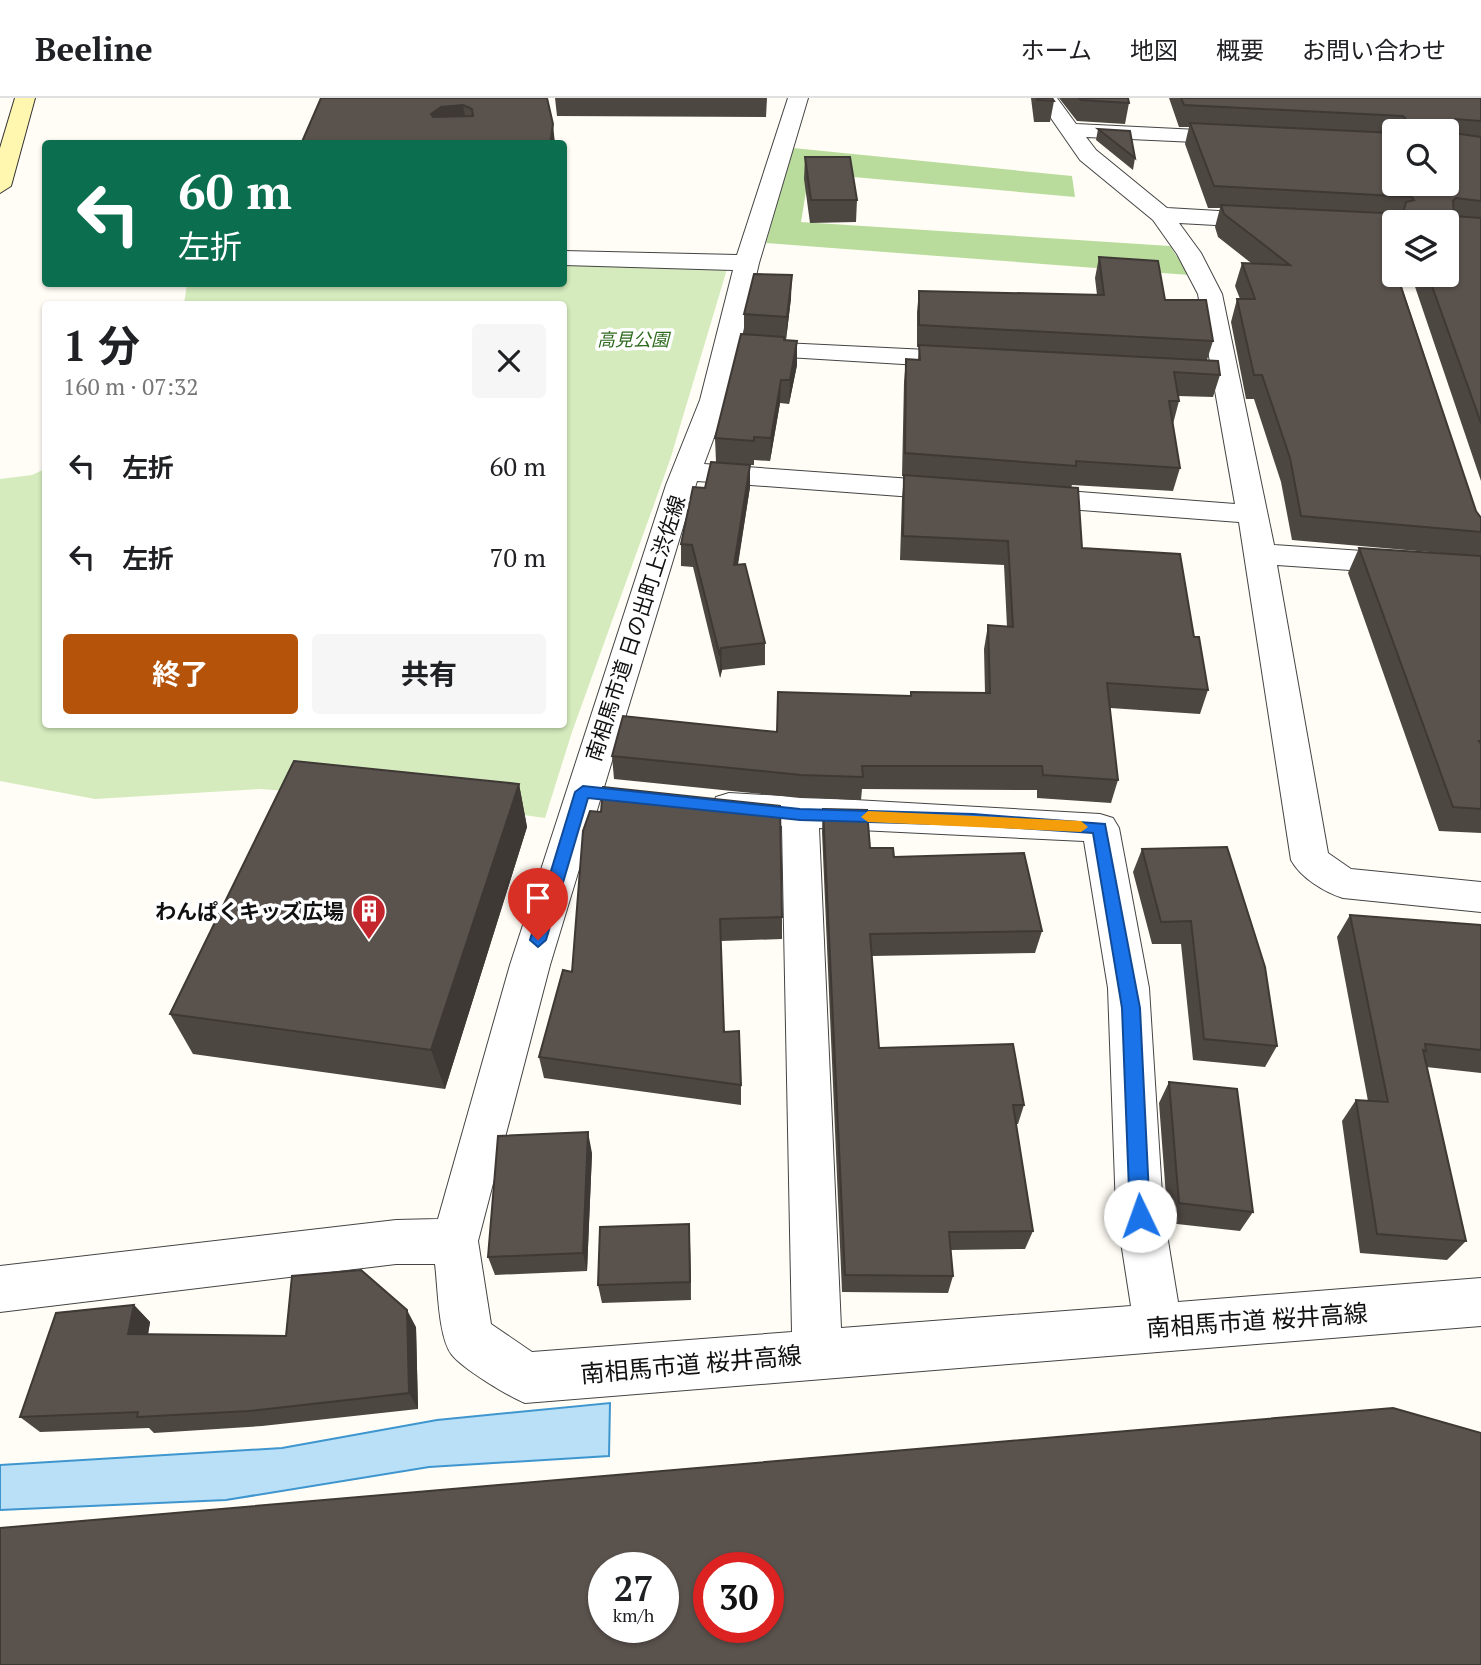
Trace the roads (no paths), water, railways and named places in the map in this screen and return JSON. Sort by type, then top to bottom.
[{"type":"street","points":[[0,186],[25,98]]},
{"type":"street","name":"南相馬市道 日の出町上渋佐線","points":[[455,1241],[530,965],[687,471],[714,400],[747,263],[797,98]]},
{"type":"street","points":[[1047,98],[1088,155],[1161,215],[1189,253],[1210,294],[1214,373],[1253,513],[1310,860],[1343,883],[1481,897]]},
{"type":"street","points":[[1069,130],[1259,139]]},
{"type":"street","points":[[1161,215],[1298,222]]},
{"type":"street","points":[[567,258],[747,263]]},
{"type":"street","points":[[726,347],[996,361]]},
{"type":"street","points":[[687,471],[1253,513]]},
{"type":"street","points":[[1260,554],[1481,569]]},
{"type":"street","points":[[583,792],[624,796]]},
{"type":"street","points":[[692,803],[800,815],[973,819],[1100,828],[1131,1008],[1140,1216],[1148,1287],[1160,1327]]},
{"type":"street","points":[[800,815],[817,1353]]},
{"type":"street","points":[[0,1289],[396,1242],[455,1241]]},
{"type":"street","name":"南相馬市道 桜井高線","points":[[455,1241],[469,1338],[525,1378],[1481,1302]]},
{"type":"water","points":[[610,1403],[609,1456],[429,1467],[226,1500],[0,1510],[0,1465],[282,1448],[437,1420]]},
{"type":"place","name":"わんぱくキッズ広場","points":[[369,941]]},
{"type":"park label","name":"高見公園","points":[[633,339]]}]
